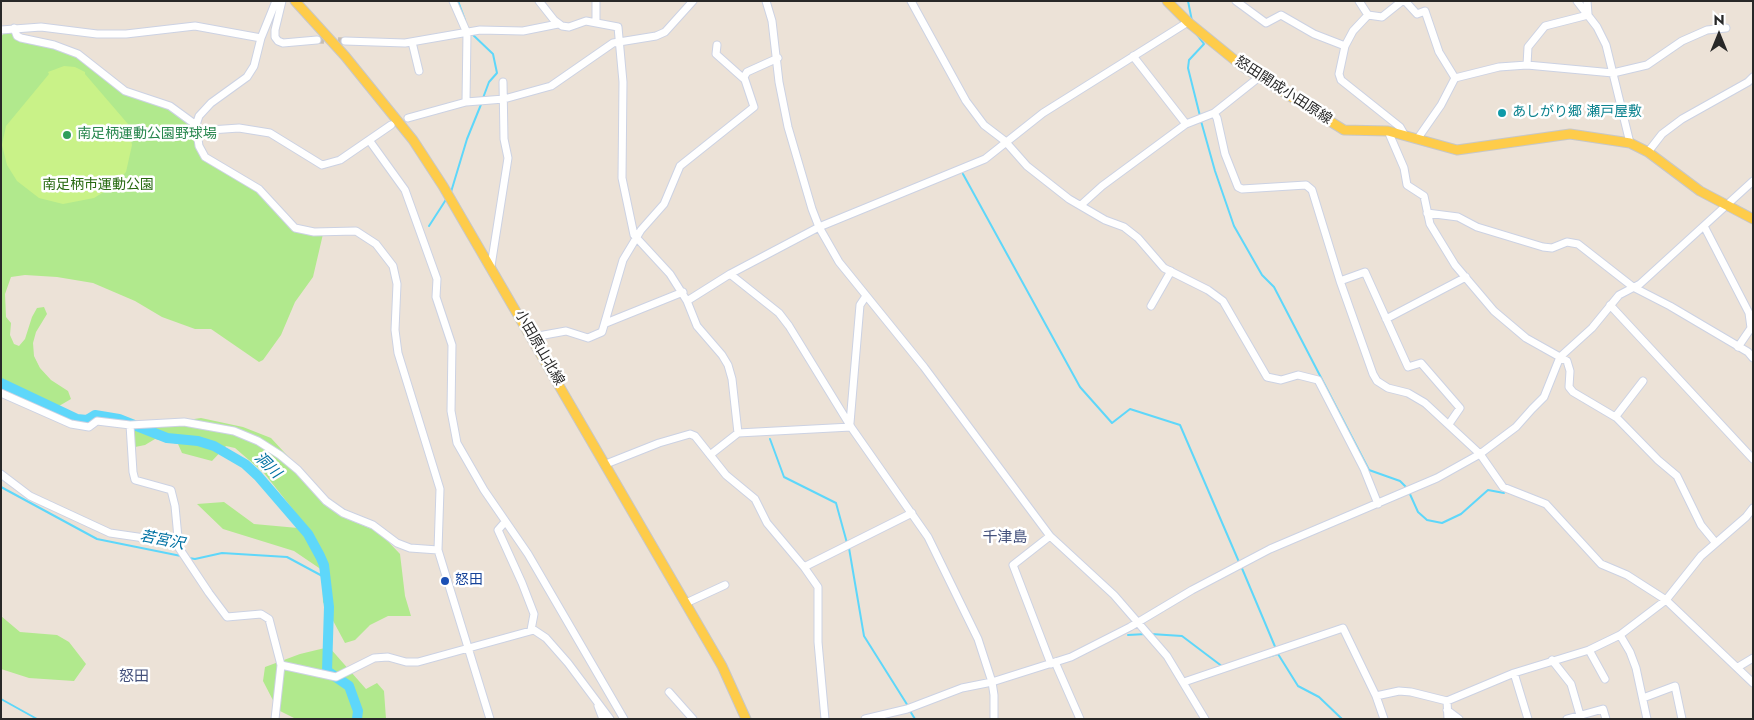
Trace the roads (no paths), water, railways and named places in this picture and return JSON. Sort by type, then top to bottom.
[{"type":"main road","name":"小田原山北線","points":[[295,1],[345,56],[413,140],[449,196],[533,337],[722,666],[746,719]]},
{"type":"main road","name":"怒田開成小田原線","points":[[1166,1],[1188,22],[1258,78],[1344,130],[1388,131],[1458,150],[1570,134],[1630,143],[1648,152],[1700,191],[1726,207],[1753,219]]},
{"type":"street","points":[[276,1],[261,38],[254,66],[247,77],[212,103],[199,116],[196,128],[199,146],[206,157],[260,189],[295,228],[314,232],[356,231],[376,244],[393,266],[397,284],[394,330],[398,353],[440,489],[438,550],[490,719]]},
{"type":"street","points":[[282,1],[275,30],[275,37],[278,41],[283,43],[317,40]]},
{"type":"street","points":[[453,1],[466,33],[466,102]]},
{"type":"street","points":[[539,1],[558,24]]},
{"type":"street","points":[[596,1],[596,22]]},
{"type":"street","points":[[408,118],[466,102],[504,98],[552,86],[608,45],[656,36],[666,32],[693,1]]},
{"type":"street","points":[[766,1],[772,21],[778,58],[782,102],[819,227],[850,277],[924,367],[1050,536],[1114,594],[1139,622],[1184,682],[1205,719]]},
{"type":"street","points":[[911,1],[966,101],[984,125],[1006,141],[1027,166],[1069,199],[1105,220],[1124,227],[1138,238],[1164,268],[1208,290],[1223,301],[1267,378],[1281,380],[1298,375],[1318,380],[1364,469],[1378,504]]},
{"type":"street","points":[[1236,1],[1266,23],[1281,16],[1314,34],[1345,46]]},
{"type":"street","points":[[1359,1],[1368,15],[1382,17],[1403,1],[1417,14],[1425,11],[1439,52],[1455,78]]},
{"type":"street","points":[[1577,1],[1606,45],[1630,143]]},
{"type":"street","points":[[1587,1],[1588,15]]},
{"type":"street","points":[[1368,15],[1353,31],[1345,46],[1339,74],[1341,80],[1400,127],[1404,134]]},
{"type":"street","points":[[1527,65],[1528,47],[1545,26],[1588,15]]},
{"type":"street","points":[[344,40],[412,42],[480,30],[523,31],[558,24],[569,27],[582,21],[618,26],[623,82],[622,178],[635,238],[670,274],[683,292],[697,326],[722,355],[728,365],[732,379],[738,433]]},
{"type":"street","points":[[687,301],[730,274],[819,227],[985,159],[1043,113],[1188,22]]},
{"type":"street","points":[[1,30],[41,27],[96,34],[126,34],[195,26],[261,38]]},
{"type":"street","points":[[14,28],[17,36],[21,38],[54,45],[78,54],[125,92],[170,106],[196,128],[239,128],[270,133],[322,165],[340,160],[391,124]]},
{"type":"street","points":[[1418,138],[1441,105],[1455,78],[1499,67],[1527,65],[1613,73],[1647,65],[1682,41],[1707,30],[1726,28]]},
{"type":"street","points":[[412,42],[419,71]]},
{"type":"street","points":[[533,337],[566,331],[593,338],[602,332],[606,323],[619,268],[635,238],[664,204],[682,162],[754,107],[744,79],[716,54],[717,46]]},
{"type":"street","points":[[1133,56],[1186,124]]},
{"type":"street","points":[[744,79],[747,72],[778,58]]},
{"type":"street","points":[[1648,152],[1662,134],[1682,119],[1748,82],[1753,77]]},
{"type":"street","points":[[1081,205],[1102,186],[1186,124],[1214,113],[1258,78]]},
{"type":"street","points":[[491,266],[508,158],[504,140],[503,82]]},
{"type":"street","points":[[1214,113],[1218,118],[1226,154],[1238,187],[1242,189],[1306,185],[1312,190],[1340,281],[1373,374],[1378,381],[1388,388],[1417,397],[1480,454],[1503,487],[1546,504],[1601,564],[1627,575],[1666,600],[1693,628],[1738,667],[1753,683]]},
{"type":"street","points":[[1388,131],[1404,168],[1407,185],[1427,200],[1427,213],[1430,224],[1455,265],[1494,311],[1526,338],[1560,357],[1569,365],[1570,390],[1587,402],[1616,416],[1658,460],[1677,476],[1692,508],[1715,542]]},
{"type":"street","points":[[369,140],[405,190],[437,279],[436,297],[452,345],[451,411],[457,443],[505,522],[528,554],[624,719]]},
{"type":"street","points":[[865,719],[910,708],[962,688],[992,682],[1053,663],[1103,642],[1304,532],[1378,504],[1437,478],[1480,454],[1516,427],[1544,397],[1560,357],[1592,328],[1619,296],[1640,284],[1753,181]]},
{"type":"street","points":[[1427,213],[1458,217],[1476,227],[1543,248],[1574,243],[1633,287],[1738,346],[1753,358]]},
{"type":"street","points":[[1704,226],[1752,320],[1751,328],[1738,346]]},
{"type":"street","points":[[1151,306],[1170,271]]},
{"type":"street","points":[[1340,281],[1364,272],[1408,367],[1421,363],[1460,408],[1449,424]]},
{"type":"street","points":[[730,274],[779,313],[789,326],[850,426],[928,537],[964,607],[992,682],[995,708],[994,719]]},
{"type":"street","points":[[1386,319],[1466,277]]},
{"type":"street","points":[[606,323],[683,292]]},
{"type":"street","points":[[850,426],[860,305],[866,296]]},
{"type":"street","points":[[1610,305],[1753,459]]},
{"type":"street","points":[[1616,416],[1643,381]]},
{"type":"street","points":[[2,395],[71,424],[89,427],[97,421],[130,425],[184,422],[234,431],[258,441],[280,455],[298,470],[326,501],[343,513],[373,525],[397,543],[410,548],[438,550]]},
{"type":"street","points":[[130,425],[133,472],[136,480],[171,490],[175,506],[179,548],[227,617],[261,614],[269,619],[281,665],[275,719]]},
{"type":"street","points":[[710,455],[738,433],[850,426]]},
{"type":"street","points":[[606,464],[684,434],[694,436],[726,475],[755,499],[768,523],[818,587],[818,642],[825,719]]},
{"type":"street","points":[[1,474],[30,496],[110,533],[179,542]]},
{"type":"street","points":[[1376,696],[1399,691],[1412,692],[1447,701],[1514,673],[1589,650],[1620,636],[1666,600],[1682,577],[1715,542],[1749,517],[1753,508]]},
{"type":"street","points":[[804,567],[912,513]]},
{"type":"street","points":[[505,522],[498,530],[534,614],[531,630]]},
{"type":"street","points":[[1050,536],[1013,565],[1053,663],[1080,719]]},
{"type":"street","points":[[686,603],[725,585]]},
{"type":"street","points":[[1184,682],[1343,628],[1376,696],[1384,719]]},
{"type":"street","points":[[281,665],[336,677],[374,658],[388,657],[406,662],[418,662],[531,630],[546,638],[610,719]]},
{"type":"street","points":[[1620,636],[1630,652],[1647,719]]},
{"type":"street","points":[[1589,650],[1605,679]]},
{"type":"street","points":[[1738,667],[1753,658]]},
{"type":"street","points":[[1552,660],[1571,684],[1580,715]]},
{"type":"street","points":[[1514,673],[1528,719]]},
{"type":"street","points":[[1643,698],[1675,686],[1682,719]]},
{"type":"street","points":[[669,692],[693,719]]},
{"type":"street","points":[[596,699],[603,719]]},
{"type":"street","points":[[1447,701],[1448,719]]},
{"type":"street","points":[[1567,719],[1603,709],[1606,719]]},
{"type":"street","points":[[1447,710],[1459,719]]},
{"type":"waterway","points":[[458,1],[465,20]]},
{"type":"waterway","points":[[1188,1],[1192,21]]},
{"type":"waterway","points":[[1194,31],[1204,44],[1189,60],[1188,68],[1200,116]]},
{"type":"waterway","points":[[471,33],[493,54],[497,73],[489,82],[483,98]]},
{"type":"waterway","points":[[451,192],[467,139],[482,102]]},
{"type":"waterway","points":[[1201,121],[1215,171],[1234,226],[1262,275],[1274,287],[1369,470],[1400,481],[1407,488]]},
{"type":"waterway","points":[[963,174],[1080,387],[1112,423],[1130,409],[1180,425],[1239,562]]},
{"type":"waterway","points":[[429,226],[447,198]]},
{"type":"waterway","name":"洞川","points":[[1,383],[77,419],[87,420],[95,415],[119,419],[167,438],[198,441],[214,446],[245,464],[258,476],[308,534],[324,565],[329,607],[327,671],[349,686],[358,711],[357,719]]},
{"type":"waterway","points":[[770,439],[784,477],[836,503],[847,543]]},
{"type":"waterway","name":"若宮沢","points":[[1,487],[97,539],[181,556]]},
{"type":"waterway","points":[[1409,492],[1418,512],[1427,520],[1442,523],[1461,514],[1488,490],[1504,493]]},
{"type":"waterway","points":[[849,548],[864,636],[908,706]]},
{"type":"waterway","name":"若宮沢","points":[[189,558],[195,559],[222,553],[287,557],[326,578]]},
{"type":"waterway","points":[[1241,566],[1276,649]]},
{"type":"waterway","points":[[1128,635],[1146,634]]},
{"type":"waterway","points":[[1151,634],[1182,636],[1223,667]]},
{"type":"waterway","points":[[1264,658],[1278,654],[1298,686],[1319,697],[1342,719]]},
{"type":"waterway","points":[[1,699],[37,719]]},
{"type":"waterway","points":[[910,711],[915,719]]},
{"type":"tunnel","points":[[317,40],[345,41]]},
{"type":"place","name":"あしがり郷 瀬戸屋敷","points":[[1502,113]]},
{"type":"place","name":"南足柄運動公園野球場","points":[[67,135]]},
{"type":"place","name":"怒田","points":[[445,581]]},
{"type":"district","name":"千津島","points":[[1005,538]]},
{"type":"district","name":"怒田","points":[[134,677]]},
{"type":"park label","name":"南足柄市運動公園","points":[[98,186]]}]
